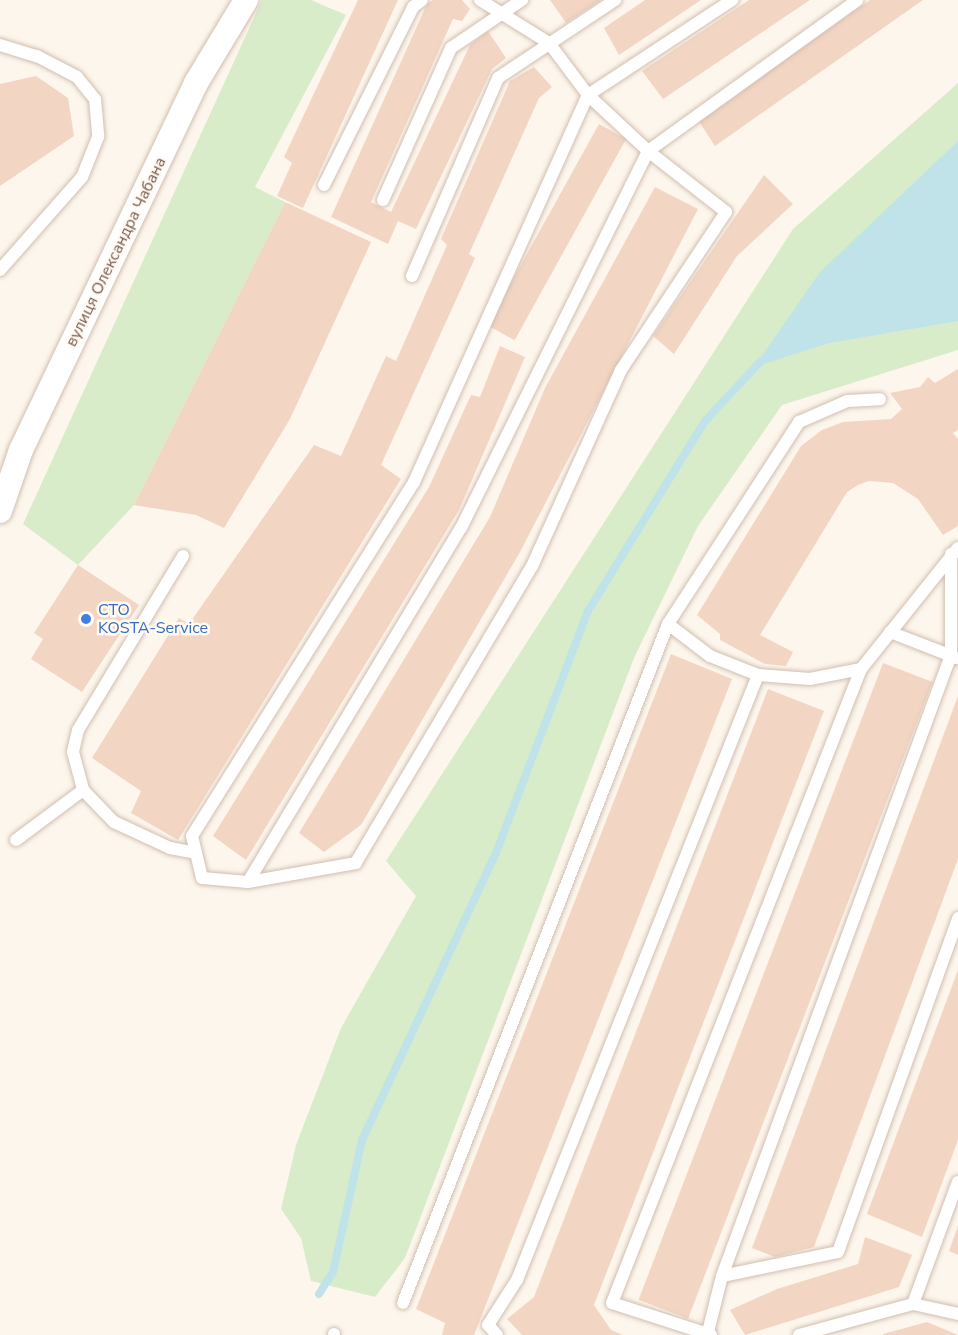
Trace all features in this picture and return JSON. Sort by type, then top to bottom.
[{"type":"street","name":"вулиця Олександра Чабана","points":[[0,511],[21,450],[196,83],[246,0]]},
{"type":"lane","points":[[324,185],[413,7],[422,0]]},
{"type":"lane","points":[[480,0],[498,15],[549,43],[588,95],[648,151],[726,212],[621,370],[532,566],[356,863],[248,882],[202,878],[192,836],[414,482],[588,95],[732,0]]},
{"type":"lane","points":[[383,200],[451,48],[522,0]]},
{"type":"lane","points":[[412,276],[498,78],[615,0]]},
{"type":"lane","points":[[248,882],[461,528],[648,151],[857,0]]},
{"type":"lane","points":[[0,45],[38,56],[77,77],[95,99],[98,137],[82,177],[0,270]]},
{"type":"lane","points":[[403,1303],[668,624],[799,422],[847,401],[880,399]]},
{"type":"lane","points":[[955,551],[954,657],[722,1276],[709,1333],[612,1303],[861,669],[955,551]]},
{"type":"lane","points":[[183,556],[78,730],[73,752],[83,790],[114,822],[170,848],[196,853]]},
{"type":"lane","points":[[668,624],[710,656],[758,675],[810,680],[861,669]]},
{"type":"lane","points":[[890,632],[954,657]]},
{"type":"lane","points":[[497,1335],[488,1325],[517,1280],[758,675]]},
{"type":"lane","points":[[16,840],[83,790]]},
{"type":"lane","points":[[722,1276],[838,1252],[958,918]]},
{"type":"lane","points":[[913,1304],[958,1182]]},
{"type":"lane","points":[[799,1335],[913,1304],[958,1314]]},
{"type":"green space","points":[[262,0],[311,0],[346,15],[255,187],[285,202],[134,505],[78,565],[23,524]]},
{"type":"green space","points":[[958,83],[958,350],[782,405],[698,526],[634,658],[405,1258],[375,1297],[311,1281],[301,1238],[281,1209],[296,1145],[341,1028],[416,896],[386,861],[793,229]]},
{"type":"water","points":[[958,141],[958,321],[829,343],[754,367],[820,272]]},
{"type":"building","points":[[358,0],[398,0],[303,208],[277,196],[292,163],[284,157]]},
{"type":"building","points":[[433,0],[462,0],[470,9],[462,21],[453,19],[371,202],[391,212],[470,45],[488,31],[506,58],[492,69],[416,229],[398,221],[388,244],[331,217],[427,4]]},
{"type":"building","points":[[550,0],[601,0],[566,23]]},
{"type":"building","points":[[645,0],[701,0],[619,55],[604,28]]},
{"type":"building","points":[[749,0],[810,0],[663,99],[642,71]]},
{"type":"building","points":[[870,0],[923,0],[715,146],[698,120]]},
{"type":"building","points":[[534,67],[552,87],[539,98],[469,254],[475,258],[381,465],[401,479],[178,840],[131,813],[141,791],[92,758],[179,618],[189,624],[314,445],[341,456],[386,356],[396,361],[447,245],[441,239],[510,81]]},
{"type":"building","points":[[36,76],[68,98],[74,136],[0,186],[0,84]]},
{"type":"building","points":[[599,124],[626,139],[515,340],[487,325]]},
{"type":"building","points":[[764,175],[793,204],[737,256],[674,354],[653,336]]},
{"type":"building","points":[[655,187],[698,209],[520,552],[361,825],[324,852],[299,833],[490,517],[545,388]]},
{"type":"building","points":[[285,202],[371,242],[290,419],[224,528],[196,515],[134,505]]},
{"type":"building","points":[[500,346],[525,357],[459,510],[246,860],[213,836],[429,487],[471,395],[480,397]]},
{"type":"building","points":[[958,369],[958,430],[953,433],[958,439],[958,526],[943,535],[918,499],[893,483],[869,481],[858,485],[847,492],[760,635],[793,652],[786,666],[765,664],[720,640],[720,634],[697,615],[801,446],[822,430],[843,422],[891,419],[902,409],[890,393],[920,387],[928,377],[935,383]]},
{"type":"building","name":"СТО KOSTA-Service","points":[[78,565],[139,605],[82,692],[31,659],[43,639],[34,633]]},
{"type":"building","points":[[671,654],[732,679],[474,1335],[442,1335],[445,1323],[416,1309]]},
{"type":"building","points":[[883,663],[932,682],[688,1319],[639,1300]]},
{"type":"building","points":[[768,689],[824,711],[594,1305],[611,1330],[623,1335],[522,1335],[507,1319],[534,1297]]},
{"type":"building","points":[[958,696],[958,859],[814,1247],[775,1257],[752,1248]]},
{"type":"building","points":[[958,970],[958,1140],[922,1237],[867,1214]]},
{"type":"building","points":[[958,1226],[958,1255],[949,1251]]},
{"type":"building","points":[[865,1237],[912,1255],[899,1287],[745,1335],[730,1310],[777,1289],[858,1264]]},
{"type":"building","points":[[927,1322],[958,1335],[883,1335],[883,1334]]},
{"type":"waterway","points":[[319,1294],[333,1272],[362,1140],[496,853],[588,611],[705,421],[761,361]]},
{"type":"place","name":"СТО KOSTA-Service","points":[[86,619]]}]
